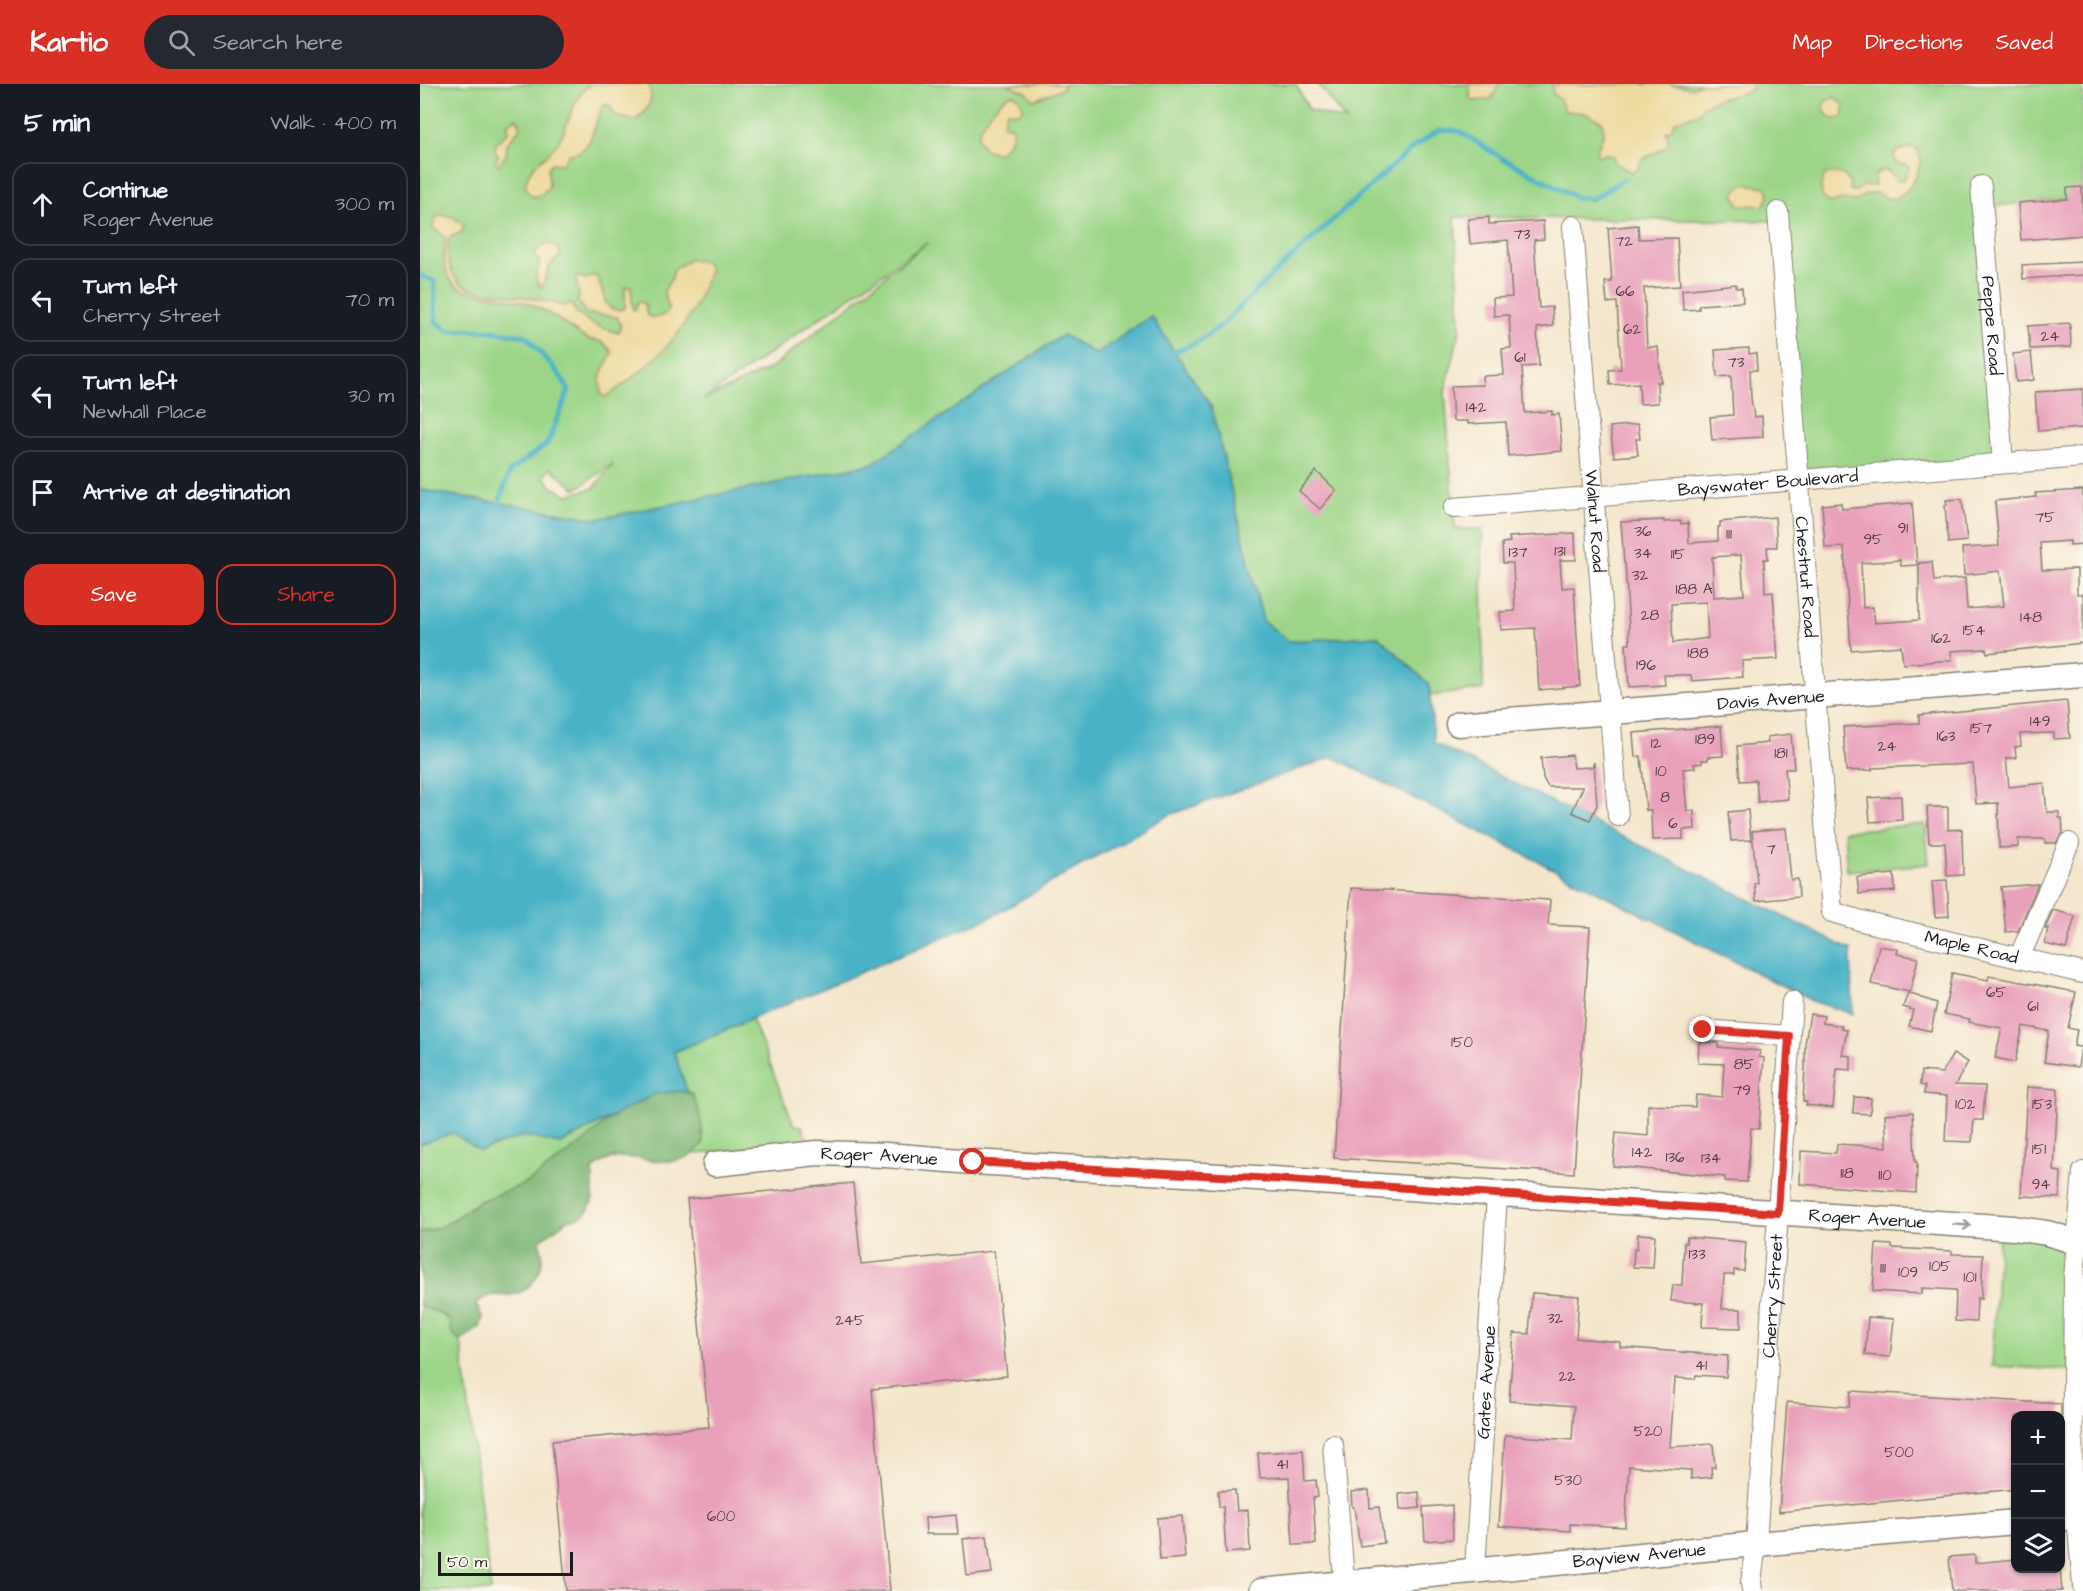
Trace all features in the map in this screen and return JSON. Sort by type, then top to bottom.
[{"type":"street","name":"Peppe Road","points":[[1981,186],[2003,463]]},
{"type":"street","name":"Chestnut Road","points":[[1778,212],[1832,912],[1862,921]]},
{"type":"street","name":"Walnut Road","points":[[1573,226],[1618,816]]},
{"type":"street","name":"Bayswater Boulevard","points":[[1454,508],[2083,457]]},
{"type":"street","name":"Davis Avenue","points":[[1458,724],[2083,675]]},
{"type":"street","points":[[2019,958],[2069,843]]},
{"type":"street","name":"Maple Road","points":[[1862,921],[2083,973]]},
{"type":"street","name":"Cherry Street","points":[[1752,1591],[1792,1002]]},
{"type":"street","points":[[1703,1030],[1789,1036]]},
{"type":"street","name":"Roger Avenue","points":[[715,1164],[817,1153],[886,1155],[2014,1228],[2047,1233],[2081,1243]]},
{"type":"street","points":[[2083,1172],[2078,1210],[2081,1243],[2074,1278],[2072,1491],[2073,1517],[2083,1586]]},
{"type":"street","name":"Gates Avenue","points":[[1475,1570],[1497,1194]]},
{"type":"street","points":[[1333,1445],[1344,1587]]},
{"type":"street","name":"Bayview Avenue","points":[[1261,1591],[1344,1587],[1475,1570],[2011,1522]]},
{"type":"green space","points":[[420,84],[1296,84],[1309,110],[1346,121],[1318,84],[2083,84],[2083,197],[1986,207],[2008,464],[1797,479],[1779,221],[1455,217],[1460,330],[1445,392],[1455,529],[1482,529],[1483,689],[1430,696],[1429,684],[1378,636],[1289,641],[1263,621],[1211,406],[1151,317],[1096,354],[1063,335],[871,464],[597,519],[420,490]],"holes":[[[928,242],[771,368],[703,400]],[[613,464],[594,488],[568,495],[552,487],[544,476],[550,468],[576,489]]]},
{"type":"green space","points":[[1925,824],[1929,864],[1847,871],[1844,831]]},
{"type":"green space","points":[[752,1019],[794,1125],[802,1126],[809,1145],[692,1154],[703,1143],[692,1095],[688,1093],[674,1052]]},
{"type":"green space","points":[[680,1091],[692,1094],[701,1118],[703,1143],[693,1154],[668,1161],[616,1158],[604,1162],[593,1170],[593,1199],[589,1209],[582,1216],[568,1220],[539,1241],[542,1262],[534,1281],[518,1293],[489,1296],[476,1304],[483,1318],[480,1327],[461,1341],[452,1333],[450,1320],[420,1306],[420,1233],[447,1224],[478,1202],[527,1183],[589,1138],[610,1118],[655,1094]]},
{"type":"green space","points":[[610,1118],[589,1138],[527,1183],[478,1202],[447,1224],[491,1591],[420,1591],[420,1144],[453,1133],[480,1151],[523,1136],[560,1144]]},
{"type":"green space","points":[[1999,1231],[2076,1244],[2070,1370],[1992,1366]]},
{"type":"sand","points":[[591,84],[648,84],[651,100],[643,113],[635,120],[617,117],[609,105],[604,105],[600,110],[593,134],[584,148],[569,154],[562,164],[552,163],[548,168],[549,187],[542,194],[533,197],[526,188],[528,175],[559,141],[576,101],[585,88]]},
{"type":"sand","points":[[1006,84],[1062,84],[1063,88],[1034,100],[1026,92]]},
{"type":"sand","points":[[1470,84],[1499,84],[1491,99],[1474,101],[1470,98]]},
{"type":"sand","points":[[1666,84],[1693,88],[1701,84],[1751,84],[1752,88],[1746,92],[1709,103],[1699,113],[1675,121],[1671,130],[1666,132],[1669,141],[1666,147],[1642,159],[1638,169],[1631,172],[1616,164],[1613,156],[1606,154],[1598,156],[1596,153],[1604,132],[1602,121],[1584,113],[1565,111],[1559,98],[1554,96],[1551,85]]},
{"type":"sand","points":[[1012,94],[1018,97],[1023,107],[1018,113],[1007,111],[1003,124],[1010,125],[1013,129],[1012,137],[1002,151],[988,151],[980,142],[978,135],[980,130],[997,105]]},
{"type":"sand","points":[[1834,97],[1844,105],[1844,116],[1836,119],[1827,114],[1824,107],[1824,102]]},
{"type":"sand","points":[[516,118],[520,128],[507,144],[506,155],[499,165],[496,163],[498,155],[495,151],[496,143],[508,132],[508,123]]},
{"type":"sand","points":[[1910,147],[1917,148],[1921,161],[1916,177],[1907,191],[1896,198],[1890,199],[1876,193],[1866,194],[1857,201],[1843,200],[1833,203],[1822,197],[1821,185],[1824,175],[1838,174],[1846,177],[1850,190],[1855,191],[1863,186],[1875,185],[1875,176],[1882,170],[1888,171],[1898,181],[1904,179],[1909,168],[1906,165],[1895,163],[1894,156],[1897,151]]},
{"type":"sand","points":[[1747,184],[1766,187],[1769,197],[1763,206],[1739,205],[1734,194],[1738,188]]},
{"type":"sand","points":[[437,216],[453,217],[464,225],[462,232],[450,237],[448,255],[455,277],[468,288],[481,292],[537,299],[563,306],[572,304],[579,315],[585,319],[618,333],[621,326],[617,317],[585,313],[577,302],[579,298],[576,278],[578,276],[587,279],[593,275],[598,278],[606,303],[611,309],[625,308],[625,287],[631,287],[633,310],[640,301],[645,305],[647,315],[655,318],[667,312],[668,305],[664,293],[674,269],[690,259],[705,262],[710,269],[695,307],[675,337],[642,370],[606,397],[601,395],[600,378],[612,352],[603,343],[588,339],[533,305],[478,294],[455,284],[447,274],[444,259],[446,238],[433,227]]},
{"type":"sand","points":[[547,244],[554,245],[560,251],[560,256],[550,265],[542,288],[536,276],[540,263],[534,254]]},
{"type":"water","points":[[1151,316],[1211,406],[1263,621],[1289,641],[1378,636],[1429,684],[1434,743],[1851,950],[1853,1014],[1812,1001],[1333,757],[1169,815],[991,917],[674,1052],[688,1093],[680,1091],[655,1094],[560,1144],[523,1136],[480,1151],[453,1133],[420,1144],[420,490],[597,519],[871,464],[1063,335],[1096,354]]},
{"type":"building","points":[[2082,187],[2083,235],[2021,240],[2018,203],[2067,199],[2067,188]]},
{"type":"building","points":[[1489,217],[1489,224],[1543,221],[1544,239],[1534,240],[1539,308],[1552,307],[1553,326],[1537,328],[1539,366],[1522,367],[1525,413],[1552,411],[1552,415],[1559,414],[1562,451],[1508,456],[1506,422],[1468,424],[1468,421],[1453,421],[1451,386],[1483,385],[1482,376],[1504,375],[1502,349],[1511,348],[1509,315],[1494,316],[1493,298],[1512,297],[1508,240],[1470,244],[1468,219]]},
{"type":"building","points":[[1638,225],[1639,239],[1677,238],[1680,286],[1644,288],[1647,347],[1658,347],[1661,382],[1657,382],[1658,403],[1640,404],[1639,383],[1610,385],[1609,370],[1621,369],[1617,302],[1607,303],[1605,282],[1612,282],[1608,228]]},
{"type":"building","points":[[2083,262],[2083,275],[2023,279],[2022,265]]},
{"type":"building","points":[[1736,284],[1736,288],[1742,288],[1743,302],[1699,305],[1699,309],[1683,310],[1682,290]]},
{"type":"building","points":[[2070,323],[2071,347],[2030,349],[2028,326]]},
{"type":"building","points":[[1749,348],[1749,354],[1756,353],[1757,370],[1750,370],[1751,398],[1754,417],[1762,416],[1763,437],[1712,440],[1710,417],[1733,415],[1731,376],[1717,377],[1715,350]]},
{"type":"building","points":[[2031,352],[2034,380],[2016,382],[2013,354]]},
{"type":"building","points":[[2083,389],[2083,428],[2038,431],[2035,392]]},
{"type":"building","points":[[1638,424],[1640,439],[1636,439],[1638,455],[1614,457],[1610,427]]},
{"type":"building","points":[[1316,471],[1336,490],[1320,509],[1299,491]]},
{"type":"building","points":[[2083,490],[2083,544],[2070,545],[2070,541],[2040,543],[2042,570],[2077,569],[2077,594],[2083,594],[2083,643],[1987,653],[1986,649],[1951,651],[1952,660],[1903,664],[1901,646],[1851,650],[1844,547],[1825,548],[1822,505],[1841,503],[1842,509],[1912,503],[1917,565],[1901,566],[1900,560],[1861,563],[1863,608],[1873,607],[1875,623],[1919,620],[1919,563],[1932,562],[1934,581],[1965,578],[1967,609],[2004,606],[2000,571],[1964,575],[1962,548],[1999,546],[1995,501],[2036,497],[2035,493]]},
{"type":"building","points":[[1962,499],[1967,541],[1948,543],[1946,500]]},
{"type":"building","points":[[1775,517],[1777,547],[1767,547],[1768,559],[1764,559],[1765,593],[1773,592],[1778,659],[1742,661],[1743,677],[1692,681],[1691,675],[1664,675],[1665,685],[1629,687],[1626,644],[1630,644],[1621,522],[1664,520],[1664,522],[1688,523],[1689,543],[1718,541],[1720,522]],"holes":[[[1741,555],[1744,595],[1714,597],[1712,557]],[[1706,602],[1708,638],[1673,643],[1671,604]]]},
{"type":"building","points":[[1575,533],[1576,560],[1560,560],[1562,588],[1574,587],[1580,686],[1539,690],[1535,628],[1501,630],[1500,612],[1515,611],[1513,563],[1503,563],[1502,543],[1510,542],[1509,537]]},
{"type":"building","points":[[2067,701],[2070,738],[2054,739],[2054,733],[2020,734],[2021,746],[2015,747],[2016,758],[2006,758],[2009,787],[2044,783],[2047,812],[2059,812],[2059,818],[2062,818],[2063,833],[2056,843],[2045,843],[2045,839],[2018,839],[2018,847],[1999,848],[1998,803],[1976,804],[1973,764],[1846,771],[1843,727],[1919,723],[1919,715]]},
{"type":"building","points":[[1721,726],[1723,756],[1708,757],[1708,760],[1702,760],[1702,763],[1694,764],[1695,768],[1683,769],[1687,811],[1694,811],[1695,829],[1683,830],[1683,839],[1652,840],[1651,810],[1646,810],[1641,756],[1635,757],[1633,733]]},
{"type":"building","points":[[1791,734],[1794,769],[1785,769],[1788,799],[1758,802],[1756,780],[1740,781],[1737,746],[1768,743],[1767,737]]},
{"type":"building","points":[[1572,755],[1574,768],[1592,767],[1594,762],[1597,805],[1590,820],[1572,812],[1583,787],[1548,787],[1543,778],[1541,758]]},
{"type":"building","points":[[1901,796],[1902,820],[1870,822],[1868,798]]},
{"type":"building","points":[[1927,807],[1948,807],[1948,830],[1962,829],[1963,875],[1947,876],[1945,843],[1929,843]]},
{"type":"building","points":[[1748,810],[1751,840],[1731,841],[1728,812]]},
{"type":"building","points":[[1786,828],[1791,880],[1798,879],[1799,897],[1756,901],[1754,883],[1757,883],[1752,831]]},
{"type":"building","points":[[1894,874],[1895,891],[1859,894],[1857,877]]},
{"type":"building","points":[[1947,880],[1949,916],[1935,917],[1932,881]]},
{"type":"building","points":[[2038,884],[2018,931],[2006,932],[2001,887]]},
{"type":"building","points":[[1351,888],[1550,900],[1548,925],[1590,927],[1574,1173],[1334,1158]]},
{"type":"building","points":[[2053,910],[2075,916],[2066,949],[2045,944],[2048,928],[2045,929]]},
{"type":"building","points":[[1879,946],[1898,949],[1897,954],[1918,958],[1910,992],[1871,984]]},
{"type":"building","points":[[1952,973],[1988,980],[1989,976],[2076,992],[2068,1028],[2077,1030],[2074,1046],[2081,1047],[2078,1067],[2044,1062],[2049,1031],[2023,1026],[2015,1062],[1995,1058],[2002,1028],[1969,1022],[1970,1019],[1944,1014]]},
{"type":"building","points":[[1908,993],[1937,1003],[1931,1031],[1909,1026],[1913,1010],[1903,1007]]},
{"type":"building","points":[[1810,1014],[1824,1016],[1823,1023],[1842,1026],[1841,1029],[1847,1030],[1842,1055],[1851,1056],[1851,1070],[1837,1069],[1833,1108],[1806,1105],[1807,1102],[1803,1101],[1805,1044]]},
{"type":"building","points":[[1699,1042],[1718,1043],[1718,1047],[1760,1051],[1759,1057],[1764,1058],[1759,1129],[1751,1128],[1747,1182],[1725,1181],[1725,1177],[1613,1166],[1616,1133],[1648,1136],[1648,1105],[1695,1107],[1696,1095],[1722,1097],[1724,1064],[1698,1063]]},
{"type":"building","points":[[1953,1054],[1968,1062],[1955,1085],[1985,1086],[1983,1120],[1974,1120],[1972,1142],[1945,1141],[1947,1096],[1924,1094],[1925,1086],[1920,1085],[1921,1071],[1942,1073]]},
{"type":"building","points":[[2027,1087],[2058,1089],[2054,1171],[2061,1172],[2060,1198],[2021,1196]]},
{"type":"building","points":[[1854,1097],[1871,1098],[1870,1114],[1853,1113]]},
{"type":"building","points":[[1913,1112],[1915,1162],[1917,1162],[1916,1193],[1800,1184],[1801,1151],[1836,1153],[1837,1144],[1887,1147],[1885,1114]]},
{"type":"building","points":[[853,1183],[861,1264],[994,1251],[1007,1376],[872,1389],[890,1591],[566,1591],[552,1441],[709,1427],[687,1199]]},
{"type":"building","points":[[1638,1234],[1655,1235],[1653,1268],[1633,1267]]},
{"type":"building","points":[[1687,1237],[1746,1242],[1744,1271],[1734,1270],[1734,1275],[1724,1275],[1722,1309],[1741,1309],[1741,1328],[1702,1327],[1703,1303],[1671,1301],[1673,1285],[1682,1285],[1684,1243]]},
{"type":"building","points":[[1876,1244],[1892,1245],[1892,1248],[1983,1255],[1981,1299],[1977,1298],[1976,1322],[1955,1321],[1956,1290],[1922,1288],[1922,1294],[1873,1291]]},
{"type":"building","points":[[1532,1293],[1579,1296],[1576,1338],[1620,1342],[1620,1347],[1728,1356],[1726,1377],[1696,1375],[1695,1379],[1675,1378],[1670,1447],[1713,1444],[1715,1467],[1711,1467],[1712,1477],[1691,1479],[1691,1470],[1629,1466],[1625,1527],[1570,1524],[1570,1531],[1499,1526],[1505,1435],[1572,1440],[1574,1406],[1509,1401],[1514,1333],[1529,1334]]},
{"type":"building","points":[[1868,1317],[1894,1319],[1890,1357],[1865,1355]]},
{"type":"building","points":[[1851,1391],[2061,1404],[2061,1411],[2011,1411],[2011,1489],[1779,1512],[1787,1402],[1849,1407]]},
{"type":"building","points":[[1303,1450],[1305,1481],[1316,1480],[1318,1497],[1313,1498],[1316,1544],[1293,1545],[1289,1477],[1260,1478],[1258,1453]]},
{"type":"building","points":[[1235,1490],[1237,1511],[1248,1510],[1250,1551],[1226,1553],[1223,1507],[1219,1507],[1218,1491]]},
{"type":"building","points":[[1369,1490],[1370,1508],[1379,1507],[1384,1543],[1360,1546],[1351,1492]]},
{"type":"building","points":[[1419,1492],[1420,1508],[1400,1510],[1399,1494]]},
{"type":"building","points":[[1452,1505],[1453,1539],[1425,1541],[1423,1507]]},
{"type":"building","points":[[956,1515],[958,1534],[926,1534],[925,1518]]},
{"type":"building","points":[[1182,1516],[1185,1558],[1160,1560],[1157,1518]]},
{"type":"building","points":[[987,1536],[992,1573],[967,1576],[963,1539]]},
{"type":"building","points":[[1975,1555],[1975,1563],[2011,1559],[2011,1573],[2060,1573],[2062,1591],[1952,1591],[1949,1557]]},
{"type":"waterway","points":[[1175,352],[1203,339],[1226,321],[1269,278],[1412,148],[1439,130],[1459,131],[1502,158],[1576,197],[1592,199],[1624,179]]},
{"type":"waterway","points":[[420,275],[434,281],[436,322],[449,331],[485,330],[526,336],[559,374],[569,390],[547,444],[510,471],[499,503]]},
{"type":"route","points":[[973,1162],[1273,1179],[1778,1213],[1789,1036],[1703,1030]]}]
